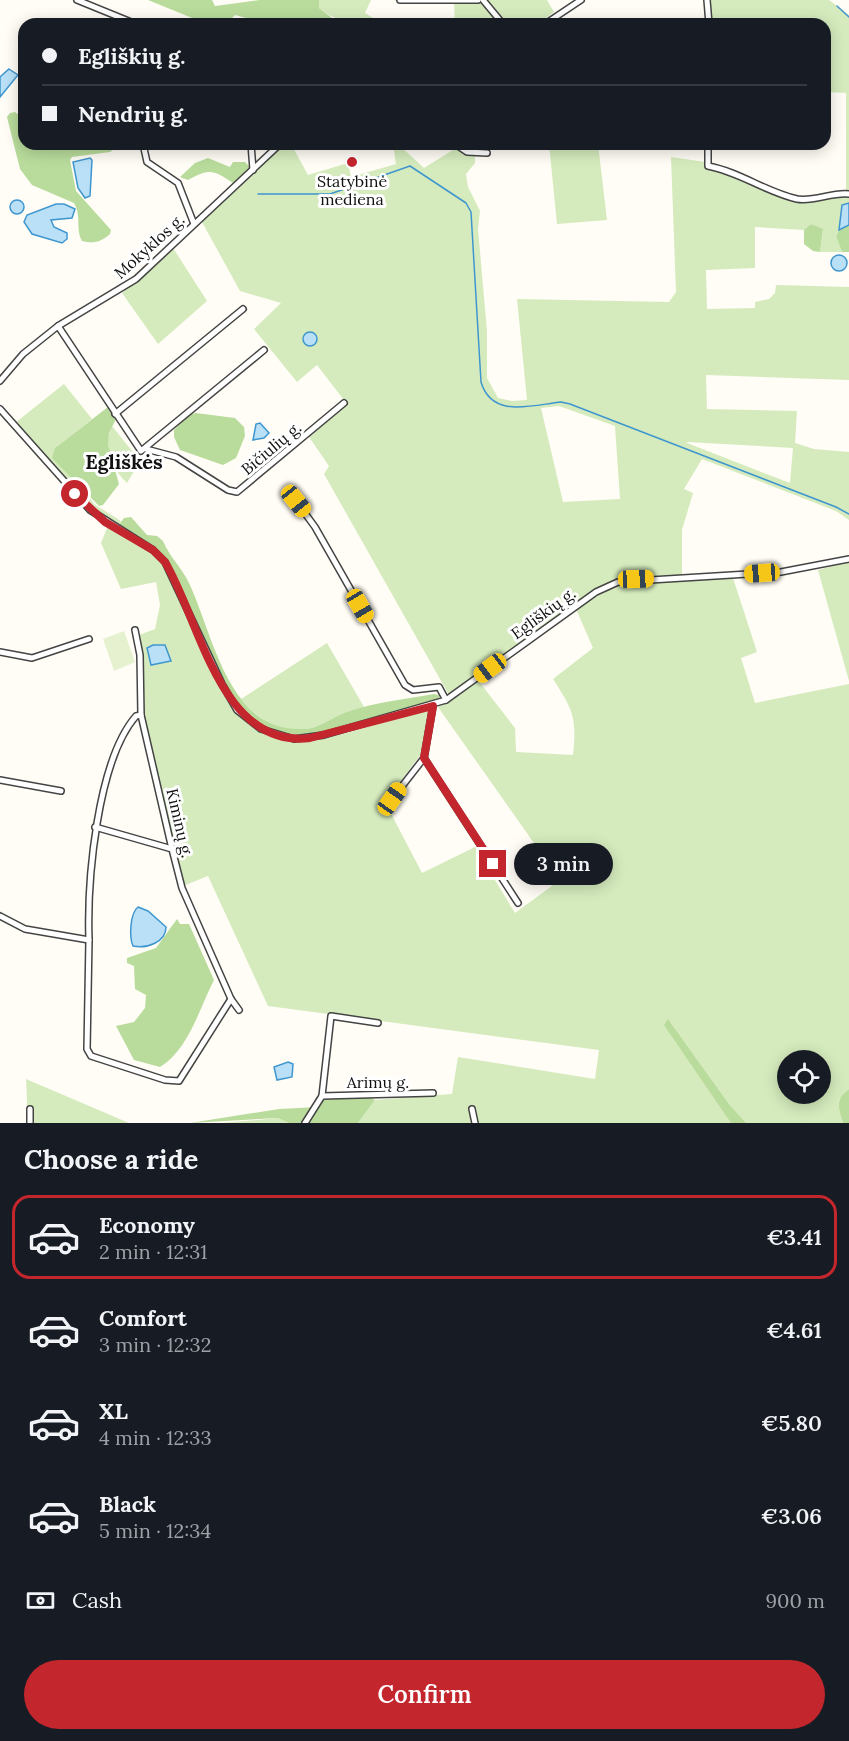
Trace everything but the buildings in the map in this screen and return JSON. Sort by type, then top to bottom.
[{"type":"street","points":[[77,0],[121,18]]},
{"type":"street","points":[[400,0],[480,0],[497,18]]},
{"type":"street","points":[[554,18],[581,0]]},
{"type":"street","points":[[707,0],[708,18]]},
{"type":"street","points":[[144,150],[147,162],[178,183],[194,224]]},
{"type":"street","points":[[251,150],[253,170]]},
{"type":"street","name":"Mokyklos g.","points":[[0,381],[24,354],[58,326],[125,288],[274,150]]},
{"type":"street","points":[[464,150],[487,153]]},
{"type":"street","points":[[708,150],[708,166],[726,169],[796,199],[849,194]]},
{"type":"street","points":[[115,414],[243,309]]},
{"type":"street","points":[[58,326],[115,414],[143,450],[264,350]]},
{"type":"street","name":"Bičiulių g.","points":[[143,450],[176,457],[228,490],[237,492],[344,404]]},
{"type":"street","name":"Egliškių g.","points":[[0,409],[90,510],[153,550],[165,562],[222,684],[237,710],[255,725],[272,734],[301,739],[433,706],[446,700],[596,592],[612,584],[636,579],[781,572],[849,559]]},
{"type":"street","points":[[296,501],[315,527],[405,684],[413,690],[439,687],[446,700]]},
{"type":"street","name":"Kiminų g.","points":[[135,630],[140,655],[141,715],[182,888],[231,999],[239,1010]]},
{"type":"street","points":[[0,652],[32,658],[89,639]]},
{"type":"street","points":[[392,799],[424,758],[433,706]]},
{"type":"street","points":[[141,715],[132,720],[120,740],[98,808],[95,827],[88,907],[88,1055],[165,1080],[179,1081],[231,999]]},
{"type":"street","points":[[424,758],[518,903]]},
{"type":"street","points":[[0,780],[61,790]]},
{"type":"street","points":[[95,827],[172,849]]},
{"type":"street","points":[[0,916],[25,929],[89,940]]},
{"type":"street","name":"Arimų g.","points":[[305,1123],[322,1096],[331,1016],[378,1023]]},
{"type":"street","name":"Arimų g.","points":[[322,1096],[433,1093]]},
{"type":"street","points":[[30,1108],[30,1123]]},
{"type":"street","points":[[472,1109],[475,1123]]},
{"type":"green space","points":[[148,0],[212,0],[215,6],[260,0],[319,0],[319,8],[332,18],[246,18],[235,15],[232,18],[192,18]]},
{"type":"green space","points":[[319,0],[371,0],[365,13],[373,18],[336,18],[319,8]]},
{"type":"green space","points":[[394,0],[547,0],[554,12],[546,18],[455,18],[454,4],[400,3]]},
{"type":"green space","points":[[709,0],[829,0],[849,15],[849,191],[846,191],[846,93],[831,92],[831,18],[710,18]]},
{"type":"green space","points":[[15,112],[18,114],[18,150],[113,150],[72,157],[70,160],[76,191],[111,230],[107,237],[94,242],[82,241],[78,213],[74,203],[32,185],[20,169],[7,117],[10,113]]},
{"type":"green space","points":[[278,150],[294,150],[308,175],[348,163],[351,177],[396,164],[394,150],[404,150],[424,168],[453,150],[461,150],[475,156],[475,163],[466,174],[468,187],[480,211],[478,229],[487,331],[487,378],[498,398],[512,401],[527,400],[517,299],[669,302],[676,292],[671,157],[705,162],[710,168],[796,200],[849,195],[849,203],[842,206],[839,230],[836,235],[842,252],[820,252],[823,230],[811,224],[804,230],[755,227],[755,268],[706,270],[707,309],[755,308],[755,302],[769,299],[775,293],[776,285],[849,287],[849,380],[706,375],[707,409],[797,411],[795,443],[814,449],[849,452],[849,520],[836,511],[702,459],[684,489],[693,493],[682,530],[682,576],[628,579],[601,586],[449,695],[324,474],[329,466],[309,437],[347,404],[317,365],[297,382],[254,329],[281,303],[240,291],[202,222]],"holes":[[[559,406],[615,426],[620,499],[563,502],[541,408]],[[687,442],[793,448],[790,483]]]},
{"type":"green space","points":[[550,150],[599,150],[607,220],[557,224]]},
{"type":"green space","points":[[208,158],[230,167],[233,162],[245,162],[250,167],[233,183],[211,172],[188,180],[180,177],[195,163]]},
{"type":"green space","points":[[811,224],[823,229],[820,252],[813,251],[804,244],[804,230]]},
{"type":"green space","points":[[849,225],[849,252],[842,252],[836,236],[839,230]]},
{"type":"green space","points":[[173,248],[207,301],[158,344],[122,293]]},
{"type":"green space","points":[[64,384],[92,419],[55,448],[94,504],[121,521],[118,526],[92,509],[15,423]]},
{"type":"green space","points":[[108,407],[116,419],[109,433],[108,445],[119,484],[103,505],[99,506],[52,458],[55,448]]},
{"type":"green space","points":[[196,413],[235,418],[244,427],[245,436],[236,458],[223,465],[180,450],[174,437],[174,430],[188,415]]},
{"type":"green space","points":[[112,426],[140,461],[127,483],[117,471],[108,450]]},
{"type":"green space","points":[[131,517],[147,535],[157,536],[163,541],[183,572],[227,677],[241,699],[257,715],[278,726],[304,729],[350,711],[381,703],[434,694],[439,695],[440,700],[319,734],[298,737],[264,727],[237,706],[166,559],[149,544],[118,526],[124,518]]},
{"type":"green space","points":[[107,528],[142,546],[162,561],[214,675],[231,702],[251,724],[275,738],[306,741],[321,739],[429,710],[421,754],[385,802],[422,873],[475,847],[515,913],[560,880],[438,707],[477,679],[515,728],[516,752],[573,755],[574,722],[572,714],[553,679],[593,648],[576,609],[617,584],[733,578],[757,652],[741,658],[755,703],[849,684],[849,1089],[841,1096],[839,1104],[843,1123],[746,1123],[729,1104],[668,1019],[731,1123],[358,1123],[375,1100],[452,1094],[458,1057],[595,1079],[599,1050],[268,1006],[208,876],[183,886],[144,716],[143,667],[139,635],[155,629],[160,605],[156,582],[121,589],[101,543]]},
{"type":"green space","points":[[849,562],[849,681],[818,570]]},
{"type":"green space","points":[[124,631],[135,662],[114,671],[103,639]]},
{"type":"green space","points":[[327,643],[364,707],[312,728],[289,729],[258,716],[241,699]]},
{"type":"green space","points":[[177,919],[180,924],[189,924],[214,980],[186,1039],[179,1050],[160,1067],[134,1060],[116,1026],[134,1022],[145,1008],[146,995],[135,989],[134,966],[127,963],[127,958],[156,948]]},
{"type":"green space","points":[[668,1019],[729,1104],[746,1123],[731,1123],[664,1025]]},
{"type":"green space","points":[[26,1079],[129,1123],[28,1123]]},
{"type":"green space","points":[[849,1089],[849,1123],[843,1123],[839,1104],[841,1096]]},
{"type":"green space","points":[[368,1097],[375,1100],[358,1123],[289,1123],[278,1118],[190,1123],[279,1109],[318,1107],[322,1101],[327,1099]]},
{"type":"green space","points":[[278,1118],[289,1123],[222,1123]]},
{"type":"water","points":[[9,69],[18,75],[0,97],[0,77]]},
{"type":"water","points":[[90,158],[92,160],[90,196],[85,198],[78,188],[73,162]]},
{"type":"water","points":[[14,200],[20,200],[24,207],[20,214],[14,214],[10,210],[10,204]]},
{"type":"water","points":[[849,203],[849,225],[839,230],[842,205]]},
{"type":"water","points":[[56,204],[64,204],[75,209],[72,218],[51,220],[54,227],[67,233],[67,239],[62,243],[32,234],[24,222],[27,215]]},
{"type":"water","points":[[836,255],[842,255],[847,263],[845,269],[836,271],[831,266],[831,260]]},
{"type":"water","points":[[310,332],[315,334],[317,339],[315,344],[310,346],[305,344],[303,339],[305,334]]},
{"type":"water","points":[[260,423],[269,433],[264,438],[253,440],[256,424]]},
{"type":"water","points":[[153,645],[165,645],[171,661],[151,665],[147,648]]},
{"type":"water","points":[[138,907],[148,911],[166,927],[163,937],[155,943],[138,947],[133,946],[131,931],[132,920]]},
{"type":"water","points":[[288,1062],[293,1064],[292,1077],[277,1080],[274,1067]]},
{"type":"waterway","points":[[837,6],[849,17]]},
{"type":"waterway","points":[[258,194],[330,194],[410,166],[466,203],[471,212],[481,382],[486,394],[494,401],[514,407],[561,402],[570,404],[849,514]]},
{"type":"place","name":"Statybinė mediena","points":[[352,162]]},
{"type":"district","name":"Egliškės","points":[[124,461]]},
{"type":"route","points":[[75,494],[105,522],[153,550],[165,562],[237,710],[261,729],[294,739],[310,738],[433,706],[424,758],[493,864]]}]
